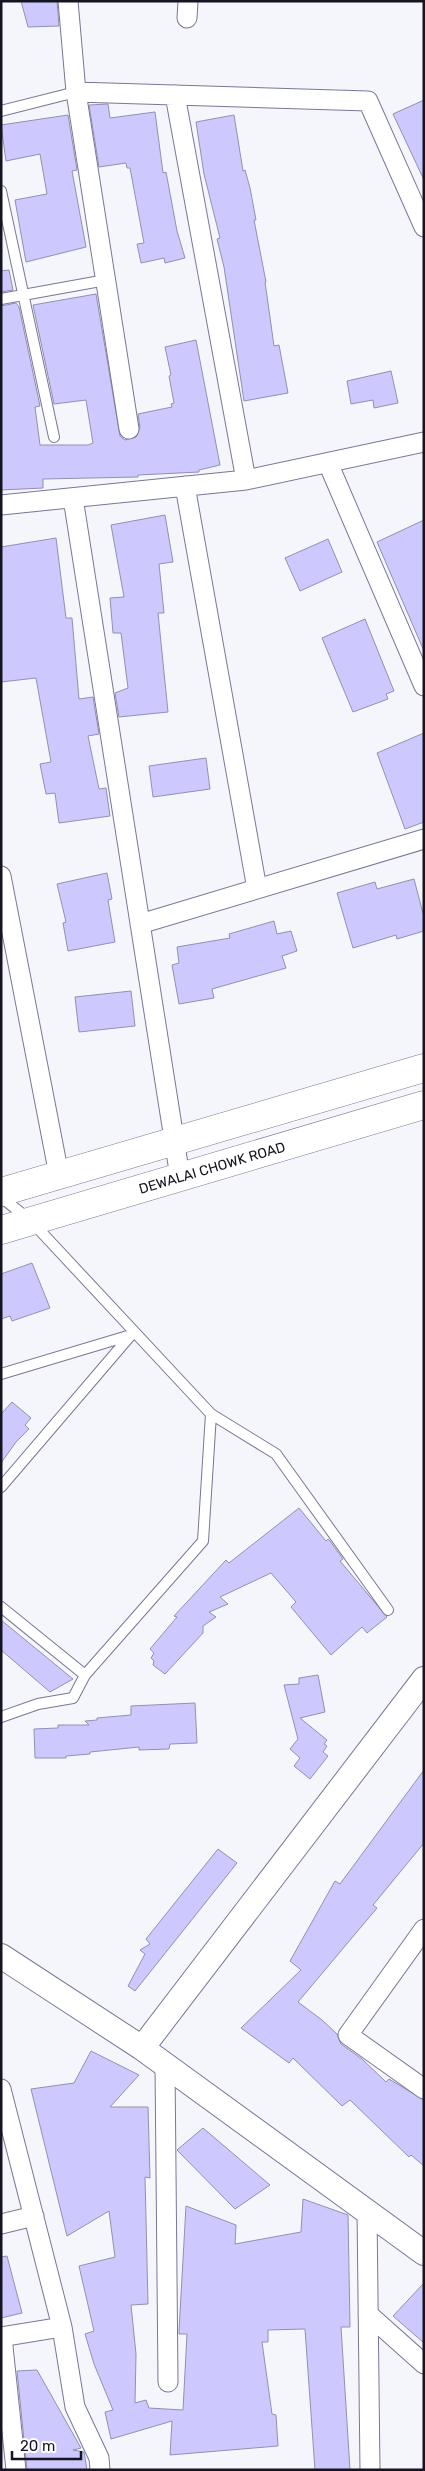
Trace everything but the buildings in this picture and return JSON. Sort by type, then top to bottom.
[{"type":"main road","points":[[1,1192],[424,1068]]},
{"type":"main road","name":"DEWALAI CHOWK ROAD","points":[[1,1230],[424,1105]]},
{"type":"street","points":[[68,1],[76,92],[130,429]]},
{"type":"street","points":[[76,92],[368,101],[424,227]]},
{"type":"street","points":[[175,95],[246,480]]},
{"type":"street","points":[[1,505],[246,480],[424,442]]},
{"type":"street","points":[[328,463],[424,686]]},
{"type":"street","points":[[185,486],[257,890]]},
{"type":"street","points":[[73,498],[180,1177]]},
{"type":"street","points":[[140,924],[424,839]]},
{"type":"street","points":[[1,876],[59,1175]]},
{"type":"street","points":[[142,2048],[424,1678]]},
{"type":"street","points":[[424,1929],[348,2035],[424,2089]]},
{"type":"street","points":[[1,1956],[142,2048],[424,2253]]},
{"type":"street","points":[[165,2065],[168,2382]]},
{"type":"street","points":[[1,2089],[6,2131],[34,2216],[62,2327],[75,2407],[99,2458],[100,2470]]},
{"type":"street","points":[[366,2211],[370,2470]]},
{"type":"street","points":[[1,2224],[34,2216]]},
{"type":"street","points":[[368,2314],[424,2364]]},
{"type":"street","points":[[16,2470],[2,2337],[62,2327]]},
{"type":"lane","points":[[1,110],[76,92]]},
{"type":"lane","points":[[1,191],[25,295],[54,437]]},
{"type":"lane","points":[[1,299],[106,280]]},
{"type":"lane","points":[[1,1196],[31,1221],[211,1414],[276,1454],[388,1610]]},
{"type":"lane","points":[[1,1374],[131,1335],[1,1488]]},
{"type":"lane","points":[[1,1716],[38,1704],[73,1698],[85,1676],[204,1541],[211,1414]]},
{"type":"lane","points":[[1,1607],[85,1676]]}]
